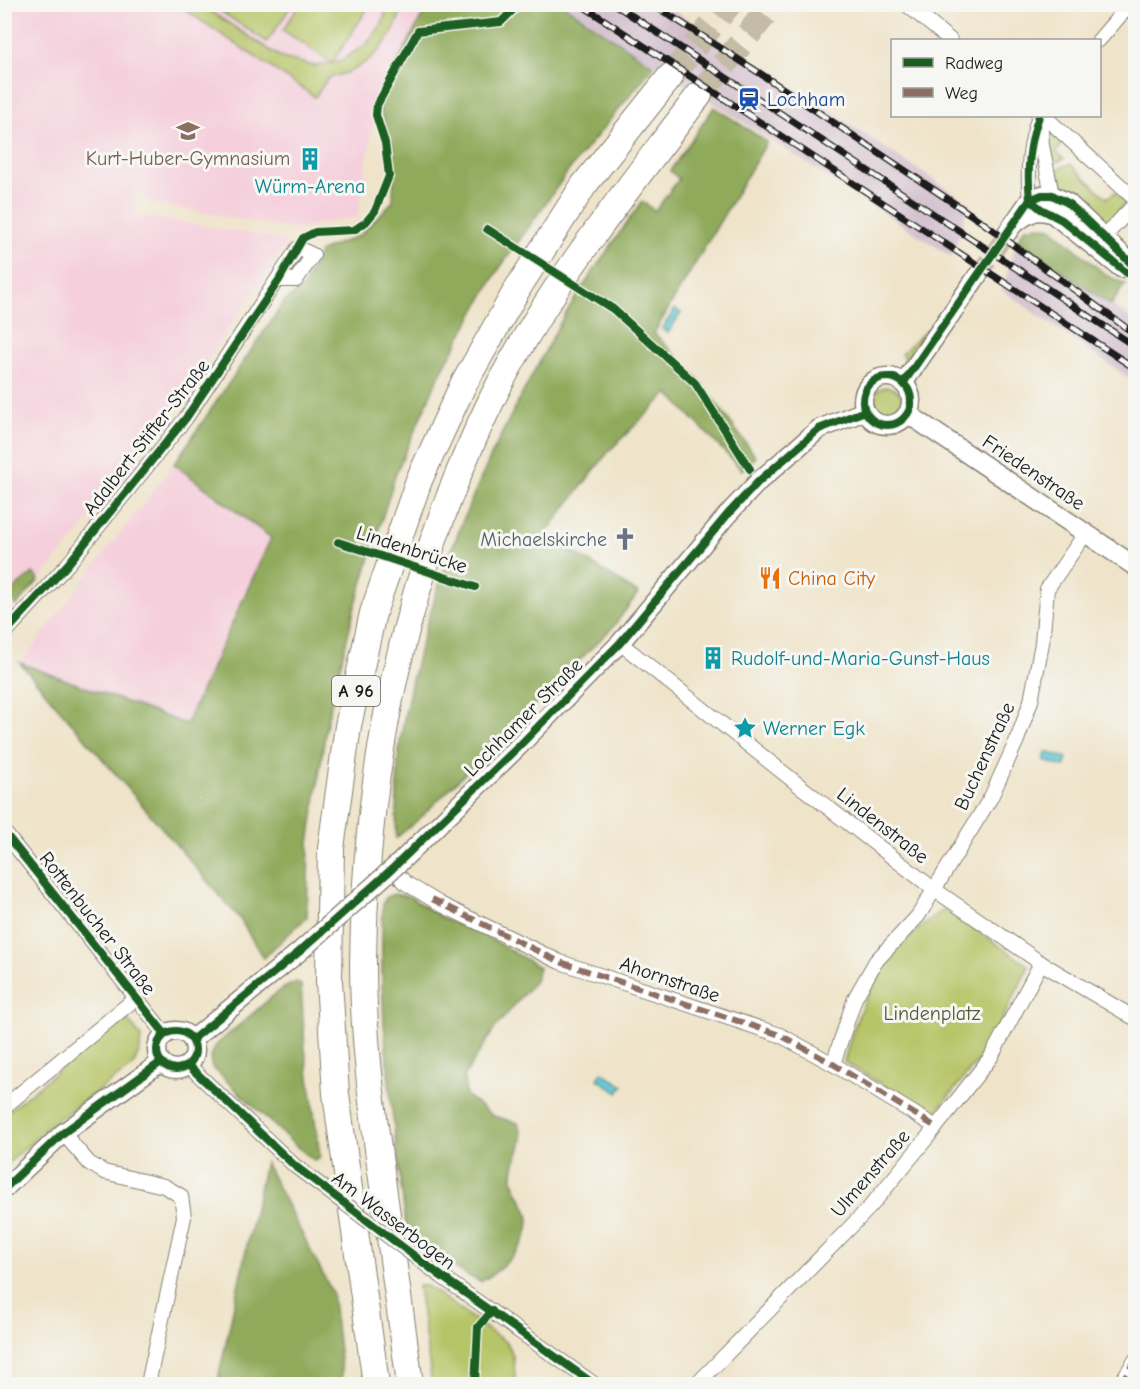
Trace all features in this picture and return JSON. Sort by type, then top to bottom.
[{"type":"highway","name":"A 96","points":[[376,1384],[336,1094],[328,981],[331,848],[348,726],[373,613],[419,480],[462,387],[519,286],[584,185],[670,77]]},
{"type":"highway","name":"A 96","points":[[410,1384],[371,1097],[363,967],[369,836],[382,734],[395,671],[428,553],[450,493],[494,396],[547,303],[616,204],[699,95]]},
{"type":"street","points":[[906,4],[950,39]]},
{"type":"street","points":[[1100,39],[1130,4]]},
{"type":"street","points":[[1041,117],[1042,145],[1052,195]]},
{"type":"street","points":[[1041,117],[1032,137],[1027,174],[1036,205],[1062,220],[1126,273],[1136,276]]},
{"type":"street","points":[[1042,117],[1136,202],[1104,237]]},
{"type":"street","points":[[1010,228],[1031,212],[1042,195],[1052,195],[1068,203],[1136,268]]},
{"type":"street","points":[[904,382],[978,274]]},
{"type":"street","name":"Adalbert-Stifter-Straße","points":[[4,634],[68,564],[186,418],[279,280]]},
{"type":"street","points":[[890,376],[904,382],[910,392],[912,403],[908,414],[901,421],[891,425],[880,424],[872,419],[865,411],[863,399],[866,388],[875,380],[890,376]]},
{"type":"street","name":"Lochhamer Straße","points":[[193,1040],[396,869],[620,643],[728,514],[759,481],[819,429],[865,411]]},
{"type":"street","name":"Friedenstraße","points":[[908,414],[1136,567]]},
{"type":"street","name":"Buchenstraße","points":[[935,890],[991,797],[1017,740],[1031,701],[1042,643],[1047,589],[1055,574],[1085,534]]},
{"type":"street","name":"Lindenstraße","points":[[620,643],[935,890],[1041,963],[1136,1019]]},
{"type":"street","name":"Rottenbucher Straße","points":[[4,832],[165,1034]]},
{"type":"street","name":"Ahornstraße","points":[[396,869],[407,884],[442,905],[560,962],[780,1035],[833,1064],[936,1127]]},
{"type":"street","points":[[833,1064],[855,998],[876,961],[918,916],[935,890]]},
{"type":"street","name":"Ulmenstraße","points":[[697,1384],[870,1207],[936,1127],[991,1057],[1041,963]]},
{"type":"street","points":[[4,1107],[136,998]]},
{"type":"street","points":[[177,1030],[193,1040],[195,1054],[188,1065],[176,1069],[161,1062],[157,1046],[165,1034],[177,1030]]},
{"type":"street","points":[[7,1183],[63,1133],[161,1062]]},
{"type":"street","name":"Am Wasserbogen","points":[[188,1065],[295,1166],[441,1276],[594,1384]]},
{"type":"street","points":[[63,1133],[89,1163],[104,1172],[164,1186],[181,1196],[184,1216],[148,1384]]},
{"type":"street","points":[[1120,1384],[1136,1359]]},
{"type":"shaded area","points":[[5,5],[428,5],[377,101],[358,217],[292,229],[150,203],[133,184],[136,215],[276,238],[286,244],[153,440],[145,444],[136,465],[39,580],[16,606],[5,614]]},
{"type":"shaded area","points":[[562,5],[666,5],[969,203],[952,257]]},
{"type":"shaded area","points":[[1017,241],[1135,321],[1135,382],[1002,290]]},
{"type":"shaded area","points":[[174,464],[271,538],[186,724],[20,663]]},
{"type":"green space","points":[[178,5],[201,5],[282,58],[315,66],[338,62],[366,45],[382,24],[388,5],[402,5],[392,33],[379,50],[364,64],[352,71],[328,78],[315,97]]},
{"type":"green space","points":[[211,5],[292,5],[267,42]]},
{"type":"green space","points":[[299,5],[370,5],[332,63],[283,30]]},
{"type":"green space","points":[[428,5],[563,5],[654,66],[569,170],[497,272],[439,376],[396,473],[354,610],[327,721],[309,844],[307,917],[263,958],[240,919],[20,663],[186,724],[271,538],[174,464],[284,302],[303,287],[320,251],[360,235],[393,201],[394,149],[377,101]]},
{"type":"green space","points":[[714,107],[767,142],[654,333],[699,380],[756,457],[742,470],[668,393],[609,451],[545,534],[638,593],[614,626],[419,819],[396,838],[400,743],[409,694],[435,598],[469,504],[512,414],[568,310],[642,201],[655,211],[679,179],[670,171]]},
{"type":"green space","points":[[1053,131],[1063,139],[1063,143],[1056,152],[1064,159],[1054,163],[1050,143]]},
{"type":"green space","points":[[1070,164],[1107,198],[1115,192],[1126,202],[1108,223],[1104,224],[1063,182],[1057,169]]},
{"type":"green space","points":[[1038,226],[1051,228],[1106,275],[1125,284],[1111,305],[1017,241],[1025,228]]},
{"type":"green space","points":[[929,330],[905,359],[901,354]]},
{"type":"green space","points":[[887,387],[898,391],[902,402],[898,413],[887,417],[876,413],[872,402],[876,391]]},
{"type":"green space","points":[[33,573],[39,580],[16,606],[8,594]]},
{"type":"green space","points":[[394,894],[410,897],[444,919],[482,934],[539,967],[535,981],[495,1028],[464,1076],[466,1095],[493,1116],[518,1123],[522,1137],[513,1181],[528,1214],[529,1224],[514,1254],[497,1271],[480,1282],[449,1265],[430,1251],[406,1226],[387,1065],[382,984],[383,904],[386,897]]},
{"type":"green space","name":"Lindenplatz","points":[[945,909],[1029,966],[987,1050],[933,1115],[844,1062],[858,1016],[879,975],[907,940]]},
{"type":"green space","points":[[296,982],[301,985],[305,1049],[320,1156],[319,1159],[314,1160],[297,1147],[212,1067],[210,1061],[215,1046],[280,990]]},
{"type":"green space","points":[[124,1016],[141,1036],[140,1050],[133,1066],[55,1121],[7,1164],[5,1163],[5,1114]]},
{"type":"green space","points":[[265,1162],[332,1292],[343,1384],[217,1384]]},
{"type":"green space","points":[[418,1286],[427,1286],[508,1344],[513,1356],[516,1384],[432,1384]]},
{"type":"water","points":[[675,309],[681,313],[668,333],[662,329]]},
{"type":"water","points":[[1046,752],[1067,758],[1064,767],[1044,761]]},
{"type":"water","points":[[602,1072],[623,1086],[618,1093],[598,1079]]},
{"type":"tunnel","points":[[670,77],[729,4]]},
{"type":"tunnel","points":[[699,95],[773,4]]},
{"type":"tunnel","points":[[978,275],[1007,233]]},
{"type":"railway","points":[[580,4],[1136,369]]},
{"type":"railway","points":[[614,4],[1136,347]]},
{"type":"railway","points":[[652,4],[982,222],[1136,335]]},
{"type":"marked path","points":[[432,899],[560,962],[780,1035],[833,1064],[936,1127]]},
{"type":"marked path","points":[[1120,1384],[1136,1359]]},
{"type":"cycle path","points":[[4,634],[68,564],[186,418],[279,280],[303,238],[315,232],[354,230],[366,222],[375,211],[389,176],[385,143],[376,115],[377,105],[418,31],[501,22],[519,4]]},
{"type":"cycle path","points":[[1030,200],[1030,157],[1039,117]]},
{"type":"cycle path","points":[[904,382],[1030,200],[1042,195],[1052,195]]},
{"type":"cycle path","points":[[1052,195],[1068,203],[1136,268]]},
{"type":"cycle path","points":[[1030,200],[1041,209],[1062,220],[1127,273],[1136,276]]},
{"type":"cycle path","points":[[487,229],[613,309],[695,383],[750,469]]},
{"type":"cycle path","points":[[882,377],[892,377],[904,384],[911,396],[911,401],[911,406],[904,418],[892,425],[882,425],[867,414],[863,406],[863,396],[874,381],[882,377]]},
{"type":"cycle path","points":[[193,1039],[299,952],[392,869],[520,745],[620,643],[728,514],[759,481],[819,429],[865,411]]},
{"type":"cycle path","name":"Lindenbrücke","points":[[338,542],[475,587]]},
{"type":"cycle path","points":[[4,832],[165,1034]]},
{"type":"cycle path","points":[[176,1031],[190,1036],[195,1050],[190,1064],[176,1069],[162,1064],[157,1050],[162,1036],[176,1031]]},
{"type":"cycle path","points":[[4,1189],[63,1133],[161,1062]]},
{"type":"cycle path","points":[[188,1065],[295,1166],[441,1276],[594,1384]]},
{"type":"cycle path","points":[[475,1384],[478,1327],[492,1311]]},
{"type":"place","name":"Lochham","points":[[749,99]]},
{"type":"place","name":"Kurt-Huber-Gymnasium","points":[[188,131]]},
{"type":"place","name":"Würm-Arena","points":[[310,159]]},
{"type":"place","name":"Michaelskirche","points":[[625,539]]},
{"type":"place","name":"China City","points":[[770,578]]},
{"type":"place","name":"Rudolf-und-Maria-Gunst-Haus","points":[[713,658]]},
{"type":"place","name":"Werner Egk","points":[[745,728]]}]
